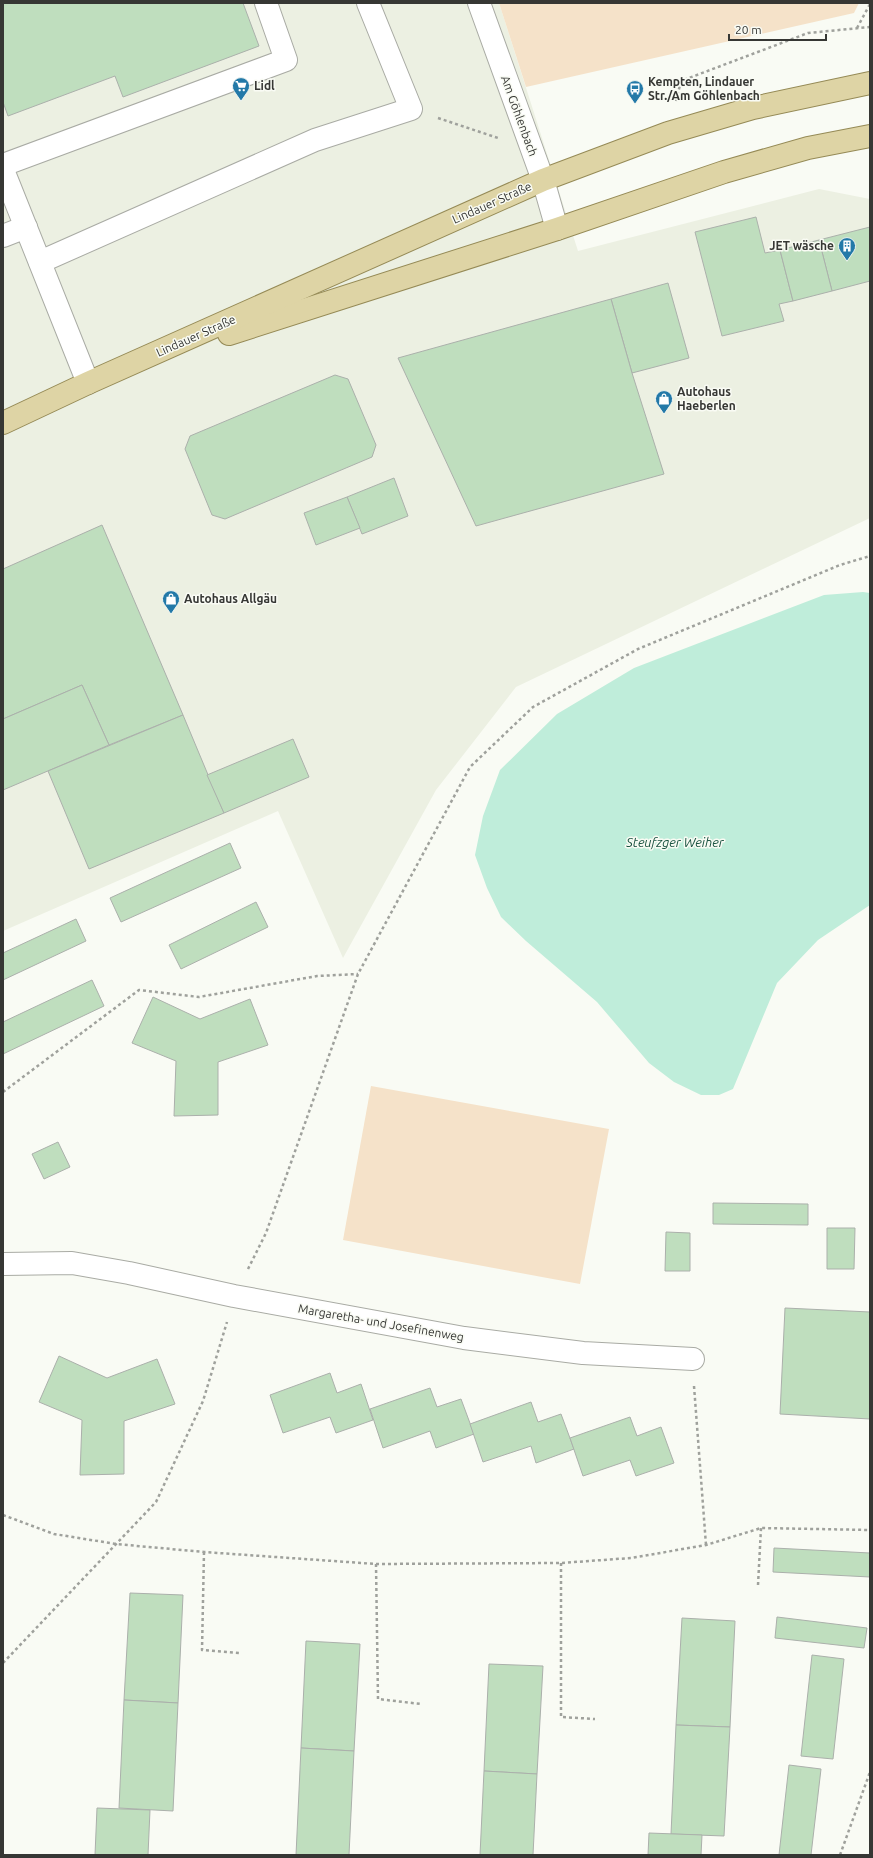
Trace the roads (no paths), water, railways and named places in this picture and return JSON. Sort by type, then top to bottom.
[{"type":"main road","name":"Lindauer Straße","points":[[3,423],[543,180],[668,133],[752,108],[870,83]]},
{"type":"main road","name":"Lindauer Straße","points":[[129,366],[557,229],[724,172],[808,148],[870,136]]},
{"type":"street","points":[[3,165],[286,60],[266,3]]},
{"type":"street","points":[[40,262],[314,140],[411,109],[368,3]]},
{"type":"street","name":"Am Göhlenbach","points":[[479,3],[543,180],[557,229]]},
{"type":"street","points":[[3,170],[88,384]]},
{"type":"street","points":[[3,236],[26,227]]},
{"type":"street","name":"Margaretha- und Josefinenweg","points":[[3,1264],[72,1263],[129,1273],[234,1296],[464,1338],[583,1353],[692,1359]]},
{"type":"water","name":"Steufzger Weiher","points":[[863,592],[870,593],[870,905],[818,940],[777,983],[733,1089],[719,1095],[701,1095],[674,1082],[649,1063],[597,1002],[526,941],[501,917],[487,888],[475,855],[483,816],[500,770],[557,714],[634,668],[824,595]]},
{"type":"place","name":"Lidl","points":[[241,101]]},
{"type":"place","name":"Kempten, Lindauer Str./Am Göhlenbach","points":[[635,104]]},
{"type":"place","name":"JET wäsche","points":[[847,261]]},
{"type":"place","name":"Autohaus Haeberlen","points":[[664,414]]},
{"type":"place","name":"Autohaus Allgäu","points":[[171,614]]}]
